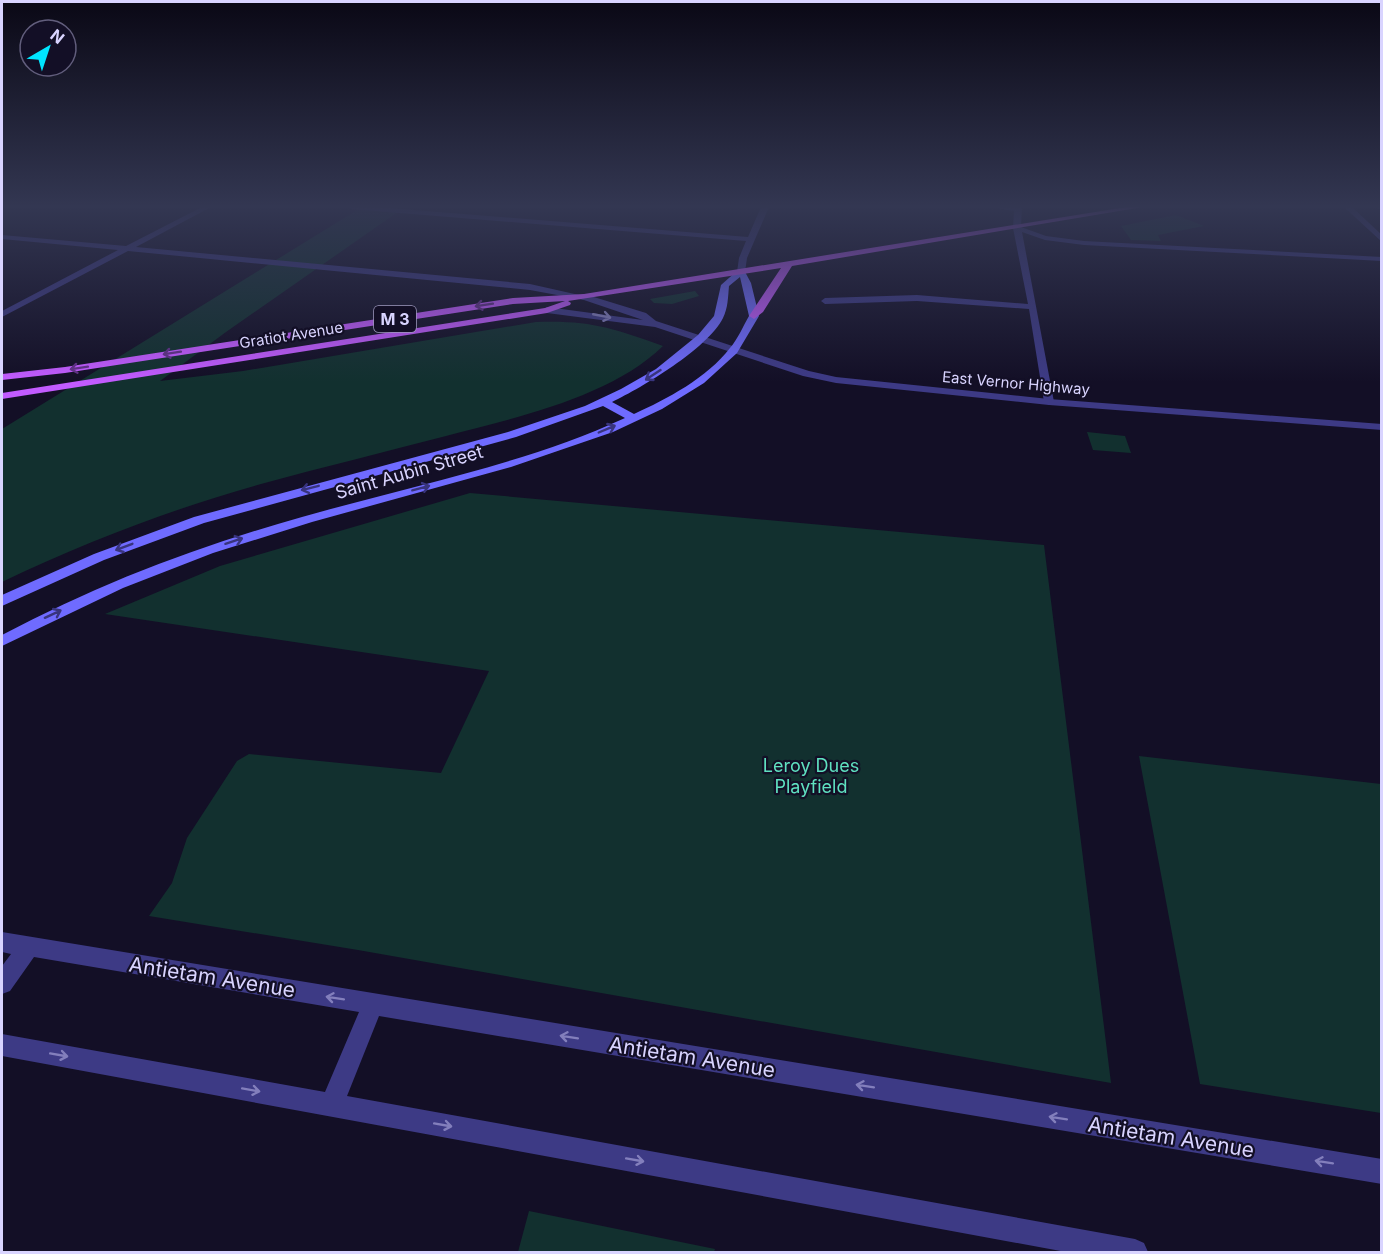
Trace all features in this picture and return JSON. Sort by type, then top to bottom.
[{"type":"main road","name":"Gratiot Avenue","points":[[2,377],[137,359],[513,301],[584,297],[780,266]]},
{"type":"main road","points":[[754,316],[766,304],[776,279],[788,266]]},
{"type":"main road","name":"Saint Aubin Street","points":[[2,601],[89,561],[196,521],[291,493],[507,436],[603,401],[649,377],[699,339],[718,317],[725,285],[741,272],[749,283],[748,305],[754,316],[745,336],[734,350],[698,381],[633,418],[573,443],[528,458],[208,550],[114,587],[2,641]]},
{"type":"main road","name":"Gratiot Avenue","points":[[2,396],[547,310],[584,297]]},
{"type":"main road","points":[[603,401],[633,418]]},
{"type":"street","points":[[2,314],[94,266]]},
{"type":"street","name":"East Vernor Highway","points":[[300,266],[537,288],[584,297],[643,315],[656,324]]},
{"type":"street","name":"Saint Aubin Street","points":[[741,272],[742,266]]},
{"type":"street","points":[[1025,266],[1049,402]]},
{"type":"street","points":[[825,301],[917,298],[1034,307]]},
{"type":"street","name":"East Vernor Highway","points":[[547,310],[656,324],[820,377],[1049,402],[1382,427]]},
{"type":"street","name":"Antietam Avenue","points":[[2,942],[1382,1172]]},
{"type":"street","points":[[2,983],[29,947]]},
{"type":"street","points":[[332,1105],[373,1004]]},
{"type":"street","points":[[2,1045],[1135,1252]]},
{"type":"green space","points":[[267,266],[321,266],[160,381],[243,371],[536,322],[572,322],[601,326],[663,346],[642,364],[617,379],[561,403],[502,422],[261,484],[195,504],[97,540],[2,582],[2,429]]},
{"type":"green space","points":[[695,291],[699,296],[672,304],[654,303],[650,299]]},
{"type":"green space","points":[[1087,432],[1125,436],[1131,453],[1093,450]]},
{"type":"green space","name":"Leroy Dues Playfield","points":[[470,493],[1044,545],[1111,1083],[358,950],[149,916],[172,883],[187,838],[237,761],[249,754],[441,773],[489,671],[105,614],[220,566]]},
{"type":"green space","points":[[1139,756],[1381,784],[1381,1113],[1200,1084]]},
{"type":"green space","points":[[529,1211],[715,1249],[714,1252],[518,1252]]}]
